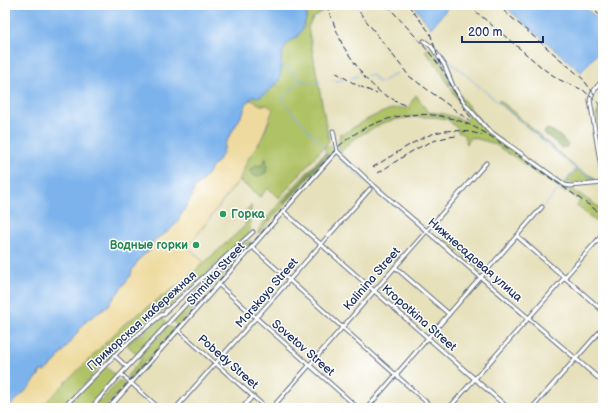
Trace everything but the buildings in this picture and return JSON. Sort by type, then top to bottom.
[{"type":"street","points":[[424,41],[433,49],[444,64],[453,86],[465,104],[491,133],[566,186],[603,181],[590,100],[595,89],[603,79]]},
{"type":"street","points":[[595,89],[603,84]]},
{"type":"street","points":[[333,131],[337,151]]},
{"type":"street","name":"Shmidta Street","points":[[109,408],[337,151]]},
{"type":"street","name":"Нижнесадовая улица","points":[[337,151],[369,181],[603,382]]},
{"type":"street","name":"Kalinina Street","points":[[272,408],[486,162]]},
{"type":"street","name":"Morskaya Street","points":[[176,408],[370,189]]},
{"type":"street","points":[[367,408],[542,208]]},
{"type":"street","name":"Kropotkina Street","points":[[283,211],[508,408]]},
{"type":"street","name":"Приморская набережная","points":[[63,408],[115,356],[161,315],[165,314],[166,311],[253,232],[211,278]]},
{"type":"street","points":[[450,408],[603,234]]},
{"type":"street","points":[[517,236],[603,311]]},
{"type":"street","points":[[252,246],[433,408]]},
{"type":"street","points":[[395,267],[449,314]]},
{"type":"street","points":[[91,408],[127,367],[211,278],[207,274]]},
{"type":"street","name":"Sovetov Street","points":[[218,284],[358,408]]},
{"type":"street","points":[[532,408],[603,328]]},
{"type":"street","name":"Pobedy Street","points":[[178,330],[266,408]]},
{"type":"street","points":[[115,356],[127,367]]},
{"type":"street","points":[[121,374],[159,408]]},
{"type":"street","points":[[242,408],[253,396]]},
{"type":"green space","points":[[308,5],[323,5],[323,11],[313,18],[308,27],[329,141],[279,198],[268,188],[260,197],[239,180],[248,159],[261,140],[269,121],[265,105],[260,105],[254,101],[248,101],[308,8]]},
{"type":"green space","points":[[429,47],[443,64],[451,85],[449,86],[438,67],[425,51]]},
{"type":"green space","points":[[453,87],[489,132],[568,190],[565,193],[559,187],[534,172],[500,147],[489,142],[470,137],[467,144],[464,135],[458,132],[458,129],[447,119],[435,117],[412,117],[382,123],[352,140],[341,152],[337,144],[339,142],[340,133],[343,134],[383,112],[400,108],[407,109],[416,95],[428,112],[445,114],[465,121],[468,117],[451,88]]},
{"type":"green space","points":[[500,100],[577,169],[498,102]]},
{"type":"green space","points":[[600,107],[603,110],[603,157],[596,115]]},
{"type":"green space","points":[[547,129],[553,131],[561,137],[568,144],[567,147],[562,148],[545,134],[544,132]]},
{"type":"green space","points":[[328,145],[335,149],[258,234],[259,229],[279,203],[326,152],[324,148]]},
{"type":"green space","points":[[325,154],[328,155],[287,202],[283,203]]},
{"type":"green space","points":[[266,158],[266,173],[257,177],[253,175],[250,172],[251,168],[256,165],[261,166]]},
{"type":"green space","points":[[577,169],[595,178],[593,181],[565,183]]},
{"type":"green space","points":[[572,189],[603,209],[603,227],[577,206],[580,200],[569,192]]},
{"type":"green space","points":[[251,205],[250,233],[189,289],[188,288],[186,290],[187,291],[119,350],[117,348],[117,352],[115,354],[105,345],[107,340],[123,325],[186,279],[245,226],[246,220],[242,216]]},
{"type":"green space","points":[[449,238],[467,253],[465,255],[482,270],[480,271],[446,241]]},
{"type":"green space","points":[[252,242],[217,282],[213,278],[243,244]]},
{"type":"green space","points":[[211,279],[215,283],[177,327],[173,319]]},
{"type":"green space","points":[[160,317],[162,317],[167,323],[137,355],[127,345],[141,333],[143,335],[146,332],[144,330],[153,325]]},
{"type":"green space","points":[[166,326],[175,329],[130,379],[127,376],[142,359],[139,357],[165,330],[164,328]]},
{"type":"green space","points":[[102,346],[113,356],[111,358],[109,357],[91,375],[92,377],[61,408],[40,408]]},
{"type":"green space","points":[[106,367],[117,377],[90,408],[64,408]]},
{"type":"green space","points":[[120,380],[125,385],[104,408],[92,408],[99,400],[101,401]]},
{"type":"sand","points":[[250,100],[260,105],[267,105],[273,109],[261,140],[248,159],[239,180],[188,247],[204,262],[186,279],[123,325],[40,408],[8,408],[40,374],[40,371],[45,371],[55,362],[86,321],[107,307],[131,275],[132,270],[140,258],[150,250],[154,240],[169,231],[175,225],[192,196],[194,189],[222,155],[226,142],[243,113],[247,102]]},
{"type":"water","points":[[5,5],[304,5],[302,8],[307,14],[301,32],[296,38],[288,43],[284,49],[279,80],[262,96],[254,96],[247,102],[243,113],[226,142],[222,155],[194,189],[192,196],[175,225],[169,231],[154,240],[150,250],[140,258],[132,270],[131,275],[107,307],[86,321],[55,362],[45,371],[40,371],[31,385],[8,408],[5,408]]},
{"type":"water","points":[[413,5],[450,5],[431,28]]},
{"type":"water","points":[[503,5],[582,5],[603,23],[603,47],[581,72]]},
{"type":"waterway","points":[[439,52],[576,169],[596,180]]},
{"type":"waterway","points":[[280,64],[292,70],[301,81],[320,82]]},
{"type":"waterway","points":[[367,75],[372,75],[378,82],[381,82],[397,73]]},
{"type":"waterway","points":[[351,78],[358,76]]},
{"type":"waterway","points":[[300,80],[283,99],[283,102],[322,145]]},
{"type":"waterway","points":[[333,81],[344,80]]},
{"type":"waterway","points":[[337,157],[423,230]]},
{"type":"waterway","points":[[565,182],[576,169]]},
{"type":"waterway","points":[[601,185],[603,200]]},
{"type":"waterway","points":[[544,206],[558,190]]},
{"type":"railway","points":[[326,5],[343,46],[365,78],[381,93],[408,107]]},
{"type":"railway","points":[[354,5],[409,76],[470,121]]},
{"type":"railway","points":[[387,5],[437,62],[472,119]]},
{"type":"railway","points":[[408,5],[430,33],[441,66]]},
{"type":"railway","points":[[468,5],[545,70],[560,80],[583,90],[603,107]]},
{"type":"railway","points":[[497,5],[582,78],[595,95]]},
{"type":"railway","points":[[588,5],[603,18]]},
{"type":"railway","points":[[335,72],[355,84],[377,94]]},
{"type":"railway","points":[[105,408],[336,149],[350,137],[383,121],[400,116],[418,114],[436,115],[454,119],[472,126],[495,139],[603,215]]},
{"type":"railway","points":[[373,167],[431,134],[460,131],[482,135]]},
{"type":"railway","points":[[378,173],[426,144],[447,137],[458,136]]},
{"type":"place","name":"Горка","points":[[223,214]]},
{"type":"place","name":"Водные горки","points":[[196,245]]}]
